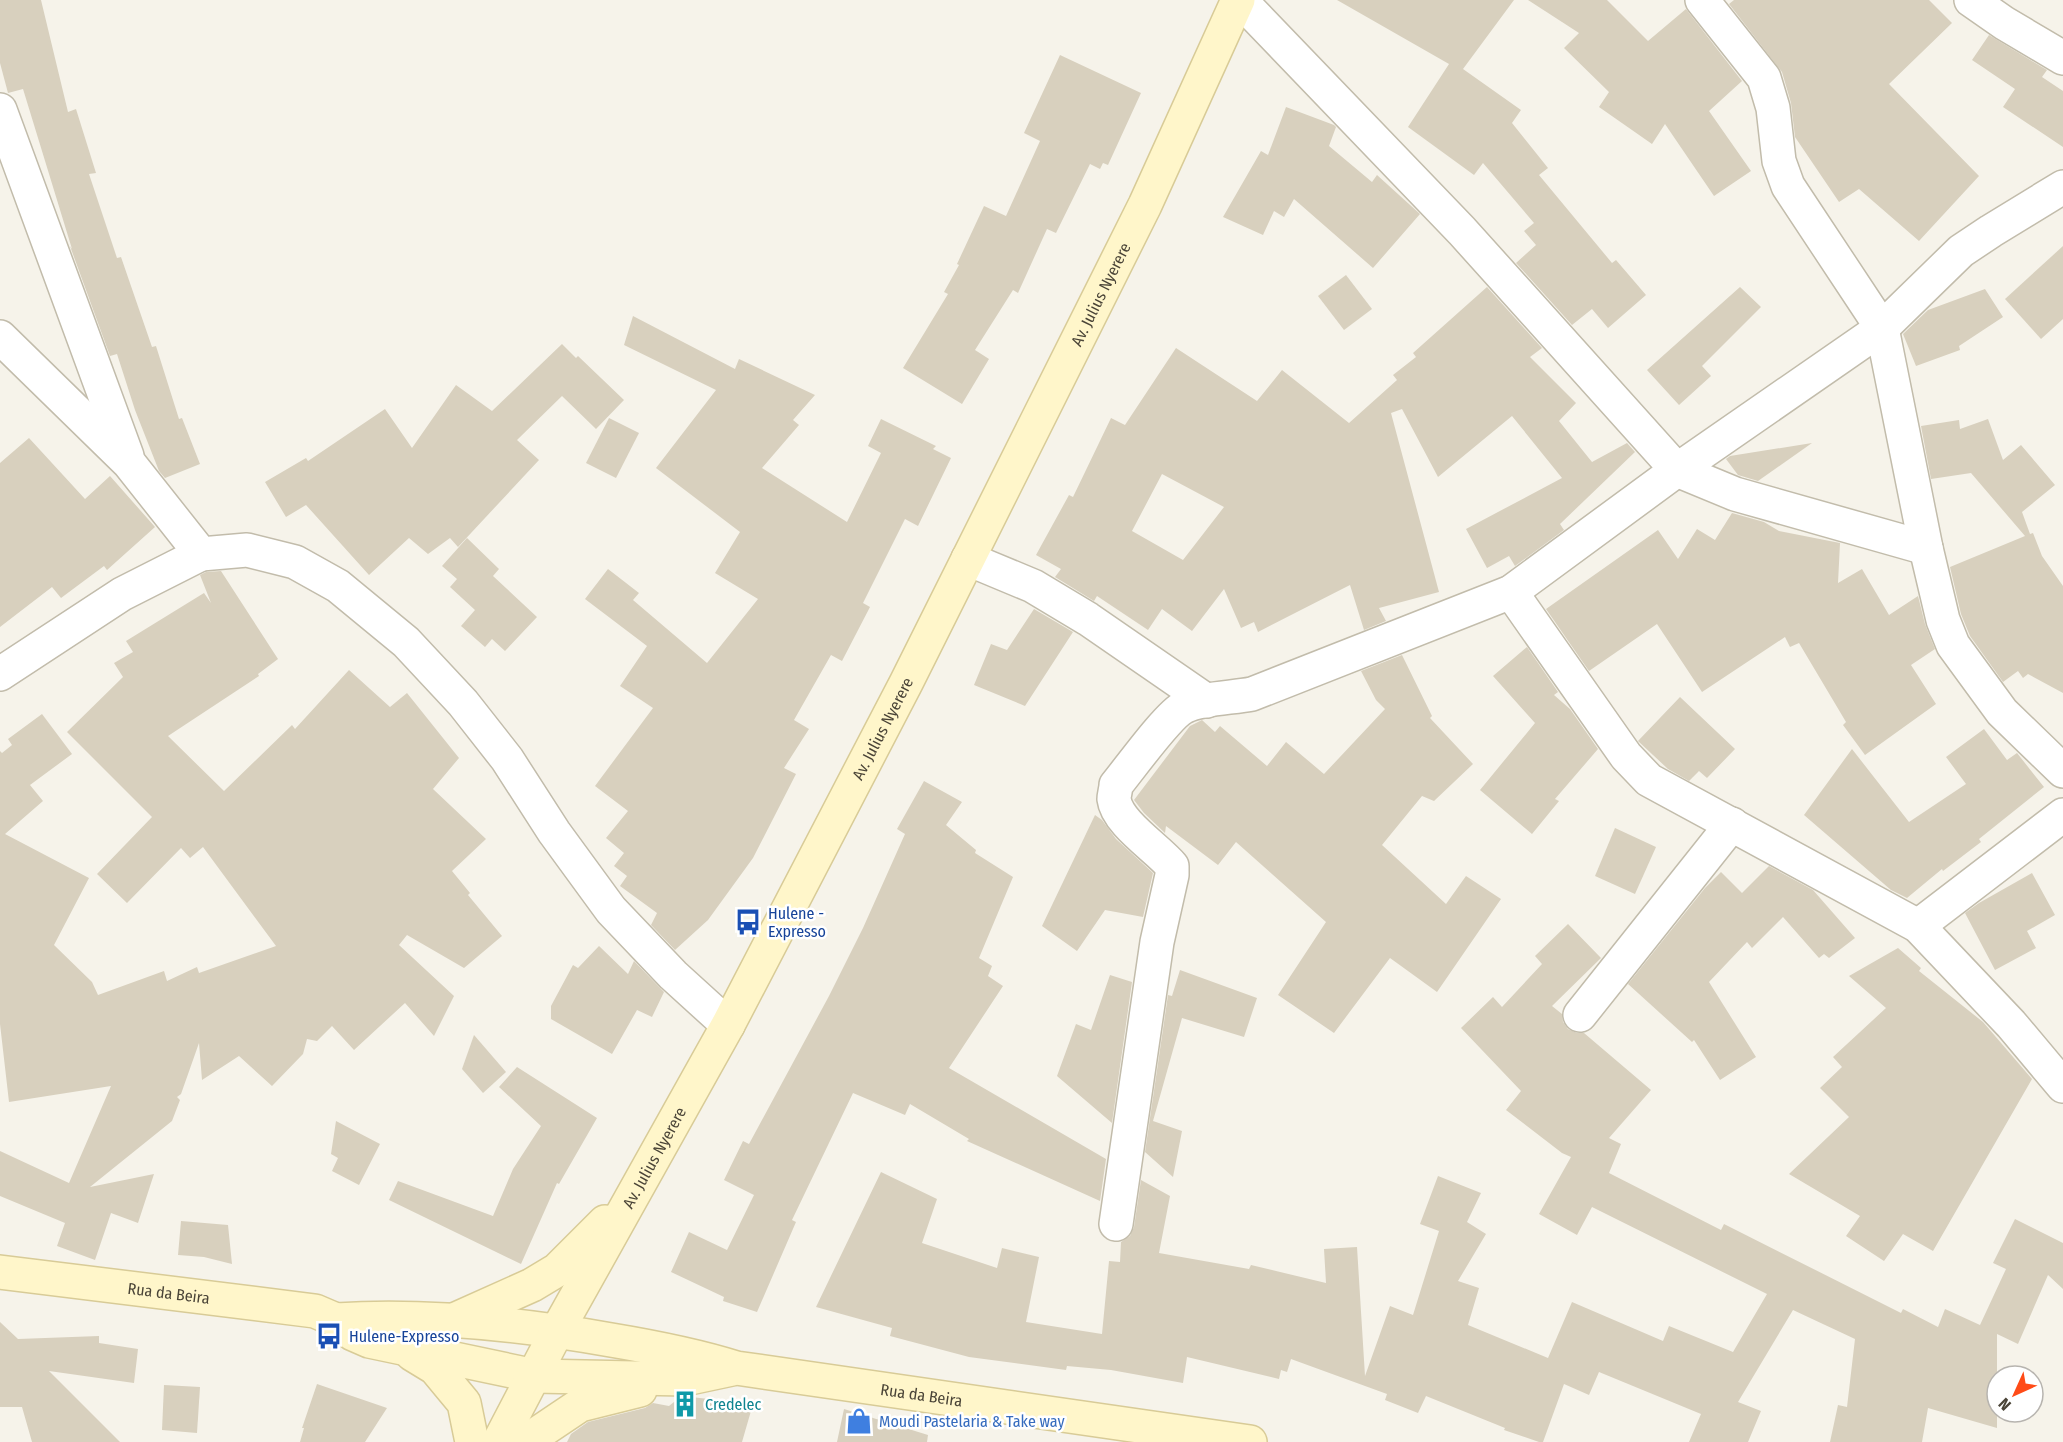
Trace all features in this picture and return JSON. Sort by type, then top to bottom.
[{"type":"main road","name":"Av. Julius Nyerere","points":[[499,1442],[557,1330],[774,940],[1145,205],[1239,0]]},
{"type":"main road","points":[[453,1320],[531,1285],[557,1270],[593,1236],[643,1178]]},
{"type":"main road","name":"Rua da Beira","points":[[2,1274],[326,1315],[453,1320],[557,1330],[676,1351],[736,1368],[1069,1415],[1105,1432],[1250,1442]]},
{"type":"main road","name":"Rua da Beira","points":[[326,1315],[353,1334],[369,1341],[535,1376],[685,1379],[736,1368]]},
{"type":"main road","points":[[404,1349],[435,1368],[464,1403],[472,1442]]},
{"type":"main road","points":[[525,1442],[580,1405],[685,1379]]},
{"type":"street","points":[[1239,0],[1462,231],[1677,470],[1735,494],[1926,548]]},
{"type":"street","points":[[1702,0],[1764,78],[1773,108],[1779,161],[1788,186],[1882,328],[1926,548],[1943,620],[1953,645],[2002,712],[2063,771]]},
{"type":"street","points":[[1971,0],[2004,23],[2063,58]]},
{"type":"street","points":[[0,110],[129,463]]},
{"type":"street","points":[[1116,1224],[1157,942],[1172,867],[1120,813],[1114,798],[1116,785],[1177,713],[1183,707],[1207,700],[1252,694],[1511,592],[1677,470],[1882,328],[1961,251],[2063,187]]},
{"type":"street","points":[[0,337],[129,463],[201,554]]},
{"type":"street","points":[[0,674],[122,594],[201,554],[247,550],[295,562],[338,586],[406,642],[463,703],[507,759],[554,832],[611,910],[673,975],[728,1025]]},
{"type":"street","points":[[968,559],[1042,591],[1088,619],[1207,700]]},
{"type":"street","points":[[1511,592],[1626,756],[1649,780],[1918,926],[2011,1024],[2063,1086]]},
{"type":"street","points":[[1918,926],[2063,815]]},
{"type":"street","points":[[1580,1015],[1732,824]]},
{"type":"building","points":[[0,0],[41,0],[68,112],[76,109],[96,173],[89,174],[117,258],[121,257],[152,347],[156,346],[179,419],[182,418],[200,464],[165,478],[159,471],[135,410],[117,354],[110,356],[70,246],[72,249],[23,89],[8,93],[0,63]]},
{"type":"building","points":[[1337,0],[1514,0],[1463,69],[1521,110],[1512,123],[1548,168],[1539,175],[1612,263],[1616,260],[1646,295],[1608,328],[1592,309],[1572,325],[1516,263],[1536,245],[1524,231],[1534,223],[1483,163],[1474,175],[1408,127],[1449,64]]},
{"type":"building","points":[[1528,0],[1607,0],[1648,41],[1686,9],[1742,81],[1709,111],[1751,171],[1714,196],[1665,124],[1652,144],[1599,107],[1609,92],[1564,48],[1579,33]]},
{"type":"building","points":[[1734,0],[1929,0],[1952,23],[1889,84],[1979,176],[1919,241],[1859,189],[1839,202],[1795,137],[1791,103],[1782,72],[1729,4]]},
{"type":"building","points":[[1989,35],[2047,70],[2042,77],[2063,91],[2063,147],[2003,107],[2015,89],[1972,60]]},
{"type":"building","points":[[1060,55],[1141,93],[1108,165],[1103,163],[1100,169],[1090,164],[1056,233],[1047,229],[1018,293],[1013,290],[975,350],[989,359],[962,404],[903,368],[948,294],[944,292],[959,265],[957,264],[984,206],[1006,216],[1040,141],[1024,133]]},
{"type":"building","points":[[1286,107],[1334,125],[1336,127],[1329,146],[1372,182],[1377,175],[1420,214],[1373,268],[1294,199],[1284,217],[1274,211],[1263,235],[1223,217],[1261,151],[1268,155]]},
{"type":"building","points":[[2063,246],[2063,319],[2041,339],[2005,299]]},
{"type":"building","points":[[1346,275],[1372,309],[1344,330],[1318,296]]},
{"type":"building","points":[[1487,287],[1542,348],[1530,357],[1576,403],[1559,421],[1592,462],[1627,443],[1635,452],[1560,524],[1564,530],[1515,566],[1509,556],[1487,568],[1466,529],[1562,478],[1512,416],[1438,477],[1402,409],[1391,413],[1439,592],[1379,608],[1386,621],[1364,630],[1350,585],[1258,632],[1254,622],[1241,628],[1224,589],[1192,631],[1162,609],[1148,630],[1097,596],[1094,601],[1055,577],[1061,569],[1036,555],[1069,495],[1073,497],[1111,418],[1125,425],[1176,348],[1257,401],[1282,370],[1349,423],[1397,380],[1393,375],[1416,357],[1413,353]],"holes":[[[1162,474],[1224,507],[1183,560],[1132,531]]]},
{"type":"building","points":[[1740,287],[1761,307],[1702,366],[1711,376],[1679,405],[1647,370]]},
{"type":"building","points":[[1985,289],[2003,317],[1959,346],[1960,350],[1916,366],[1903,334],[1928,310]]},
{"type":"building","points":[[633,316],[735,369],[739,359],[815,395],[793,420],[799,425],[762,468],[847,522],[881,453],[868,446],[881,419],[936,446],[933,449],[951,458],[918,526],[905,519],[863,603],[870,607],[842,661],[831,655],[794,720],[809,729],[784,768],[796,774],[753,858],[708,920],[675,950],[651,925],[657,913],[620,886],[627,876],[614,866],[624,853],[606,838],[628,811],[595,786],[653,708],[620,686],[647,646],[585,599],[608,569],[639,593],[633,600],[707,663],[758,599],[715,573],[740,532],[656,468],[716,390],[624,345]]},
{"type":"building","points":[[562,344],[576,358],[578,356],[624,400],[596,429],[562,396],[517,440],[539,460],[458,547],[450,538],[428,554],[409,538],[369,575],[306,505],[286,517],[265,482],[306,458],[308,461],[385,409],[412,448],[456,385],[492,411]]},
{"type":"building","points":[[609,418],[639,433],[616,478],[586,463]]},
{"type":"building","points":[[1988,419],[2003,460],[2021,445],[2055,485],[2022,512],[2030,534],[2033,533],[2042,556],[2063,586],[2063,693],[2028,674],[2023,678],[2018,671],[2003,682],[1970,636],[1961,614],[1950,567],[2025,536],[1971,473],[1931,479],[1921,426],[1959,420],[1960,429]]},
{"type":"building","points":[[29,438],[85,499],[110,476],[155,527],[107,570],[104,566],[61,598],[52,587],[0,627],[0,463]]},
{"type":"building","points":[[1812,443],[1758,481],[1738,475],[1726,459],[1730,456]]},
{"type":"building","points":[[1732,513],[1764,522],[1779,531],[1840,543],[1838,583],[1862,569],[1889,615],[1918,596],[1925,624],[1935,649],[1911,665],[1936,704],[1865,755],[1843,725],[1846,722],[1799,643],[1790,647],[1785,637],[1702,692],[1657,624],[1589,671],[1546,609],[1658,530],[1678,559],[1697,529],[1715,540]]},
{"type":"building","points":[[467,538],[499,569],[493,576],[537,617],[505,651],[492,639],[485,647],[461,626],[475,610],[450,587],[457,579],[442,566]]},
{"type":"building","points":[[221,571],[278,659],[258,674],[259,676],[168,736],[224,791],[292,725],[295,729],[349,670],[390,707],[407,693],[459,758],[433,789],[486,839],[452,871],[470,893],[468,895],[502,936],[464,968],[407,935],[399,945],[454,996],[434,1036],[405,1003],[354,1050],[332,1026],[317,1041],[307,1039],[303,1054],[272,1086],[239,1056],[202,1080],[199,1043],[181,1094],[177,1097],[180,1100],[172,1121],[90,1187],[154,1174],[138,1223],[111,1213],[95,1260],[57,1246],[65,1223],[0,1196],[0,1151],[69,1183],[111,1086],[9,1102],[0,1024],[0,751],[2,753],[12,745],[8,739],[42,714],[72,754],[30,785],[43,801],[5,834],[89,878],[54,945],[92,982],[98,995],[164,971],[167,981],[197,967],[199,973],[276,946],[203,847],[190,858],[181,848],[127,903],[97,874],[152,817],[67,732],[123,677],[114,663],[133,652],[126,641],[204,593],[211,603],[200,575],[206,572]]},
{"type":"building","points":[[1034,609],[1073,632],[1025,706],[974,685],[991,644],[1007,650]]},
{"type":"building","points":[[1527,647],[1558,692],[1554,695],[1570,709],[1598,749],[1555,799],[1559,801],[1532,834],[1480,790],[1535,723],[1493,676]]},
{"type":"building","points":[[1402,655],[1432,716],[1430,718],[1473,764],[1434,801],[1422,796],[1382,845],[1446,904],[1466,876],[1501,899],[1437,992],[1390,958],[1334,1033],[1278,995],[1326,922],[1236,842],[1218,865],[1166,826],[1165,833],[1134,800],[1190,726],[1202,720],[1215,732],[1220,726],[1267,766],[1286,742],[1324,774],[1385,709],[1376,700],[1361,671]]},
{"type":"building","points":[[1680,697],[1735,749],[1707,778],[1699,771],[1689,781],[1668,769],[1638,741]]},
{"type":"building","points":[[1984,729],[2007,760],[2017,753],[2044,787],[1979,839],[1981,842],[1943,871],[1942,869],[1907,898],[1891,890],[1804,815],[1852,749],[1909,822],[1966,784],[1946,757]]},
{"type":"building","points":[[924,781],[962,802],[946,825],[976,850],[975,853],[1013,877],[979,958],[992,966],[988,976],[1003,986],[949,1068],[1106,1159],[1100,1201],[967,1141],[969,1139],[910,1104],[905,1115],[853,1093],[792,1220],[796,1222],[757,1312],[723,1301],[724,1297],[671,1272],[689,1232],[727,1250],[754,1195],[724,1180],[743,1141],[749,1144],[829,996],[863,928],[905,834],[897,829]]},
{"type":"building","points":[[1095,815],[1102,820],[1116,839],[1153,873],[1143,917],[1105,910],[1077,951],[1042,926]]},
{"type":"building","points":[[1615,828],[1656,847],[1635,894],[1595,876]]},
{"type":"building","points":[[1769,866],[1813,890],[1855,938],[1829,958],[1824,954],[1819,958],[1783,917],[1752,948],[1747,942],[1709,982],[1756,1057],[1720,1080],[1694,1040],[1692,1042],[1628,984],[1705,888],[1721,872],[1742,893]]},
{"type":"building","points":[[2032,873],[2055,915],[2027,931],[2036,948],[1995,970],[1965,913]]},
{"type":"building","points":[[1568,924],[1601,958],[1552,1006],[1562,1014],[1563,1022],[1568,1029],[1584,1033],[1651,1090],[1609,1138],[1621,1144],[1609,1173],[1721,1230],[1724,1224],[1901,1313],[1903,1309],[1938,1327],[1945,1309],[1980,1325],[2006,1269],[1993,1263],[2015,1219],[2063,1243],[2063,1289],[2048,1275],[2018,1344],[1997,1334],[1997,1364],[1985,1364],[1985,1424],[1997,1424],[1997,1428],[1928,1408],[1922,1442],[1830,1442],[1838,1405],[1847,1407],[1855,1339],[1793,1310],[1738,1402],[1761,1411],[1748,1442],[1689,1442],[1701,1414],[1599,1372],[1589,1395],[1564,1384],[1543,1442],[1539,1442],[1504,1430],[1505,1428],[1426,1396],[1418,1413],[1385,1400],[1387,1394],[1291,1359],[1287,1372],[1281,1370],[1279,1379],[1187,1357],[1183,1383],[1111,1370],[1067,1366],[1066,1370],[969,1357],[890,1336],[892,1328],[816,1307],[881,1172],[937,1199],[922,1243],[997,1268],[1002,1248],[1039,1257],[1026,1322],[1102,1334],[1109,1261],[1120,1262],[1121,1242],[1130,1236],[1134,1227],[1141,1180],[1170,1196],[1159,1253],[1249,1269],[1251,1265],[1326,1283],[1324,1249],[1357,1247],[1365,1376],[1390,1306],[1413,1315],[1439,1231],[1420,1224],[1438,1176],[1481,1193],[1467,1222],[1486,1234],[1458,1281],[1479,1288],[1468,1325],[1548,1358],[1572,1302],[1663,1341],[1669,1326],[1733,1352],[1767,1294],[1592,1207],[1577,1235],[1539,1214],[1571,1157],[1562,1153],[1506,1110],[1521,1091],[1461,1028],[1493,997],[1502,1007],[1542,964],[1535,956]]},
{"type":"building","points":[[599,946],[628,974],[634,961],[664,992],[652,1017],[637,1010],[612,1054],[551,1019],[551,1006],[573,965],[578,968]]},
{"type":"building","points":[[1898,948],[1921,968],[1919,971],[1983,1022],[2032,1079],[1933,1251],[1903,1234],[1884,1261],[1846,1236],[1860,1216],[1789,1174],[1849,1117],[1820,1088],[1842,1067],[1833,1057],[1886,1008],[1849,976]]},
{"type":"building","points":[[1180,970],[1257,998],[1244,1037],[1182,1018],[1153,1121],[1182,1131],[1173,1177],[1145,1152],[1168,995],[1172,996]]},
{"type":"building","points":[[1110,975],[1132,982],[1112,1123],[1057,1076],[1076,1024],[1091,1030]]},
{"type":"building","points":[[474,1035],[506,1072],[483,1093],[462,1069]]},
{"type":"building","points":[[517,1067],[597,1118],[559,1184],[557,1183],[521,1264],[389,1200],[398,1181],[493,1216],[513,1169],[541,1126],[499,1087]]},
{"type":"building","points":[[336,1121],[380,1144],[359,1185],[332,1171],[338,1158],[331,1154]]},
{"type":"building","points":[[181,1221],[228,1225],[232,1264],[204,1257],[178,1255]]},
{"type":"building","points":[[0,1322],[18,1339],[99,1336],[99,1343],[138,1349],[134,1383],[49,1371],[120,1442],[32,1442],[22,1407],[0,1407]]},
{"type":"building","points":[[317,1384],[387,1408],[365,1442],[300,1442],[304,1428],[302,1428]]},
{"type":"building","points":[[164,1385],[200,1387],[197,1433],[162,1430]]},
{"type":"building","points":[[691,1397],[753,1404],[742,1442],[567,1442],[571,1434],[588,1422],[645,1408],[653,1403],[669,1406],[679,1398]]},
{"type":"building","points":[[844,1409],[928,1435],[927,1442],[837,1442]]},
{"type":"place","name":"Hulene - Expresso","points":[[748,922]]},
{"type":"place","name":"Hulene-Expresso","points":[[329,1336]]},
{"type":"place","name":"Credelec","points":[[685,1404]]},
{"type":"place","name":"Moudi Pastelaria & Take way","points":[[859,1421]]}]
